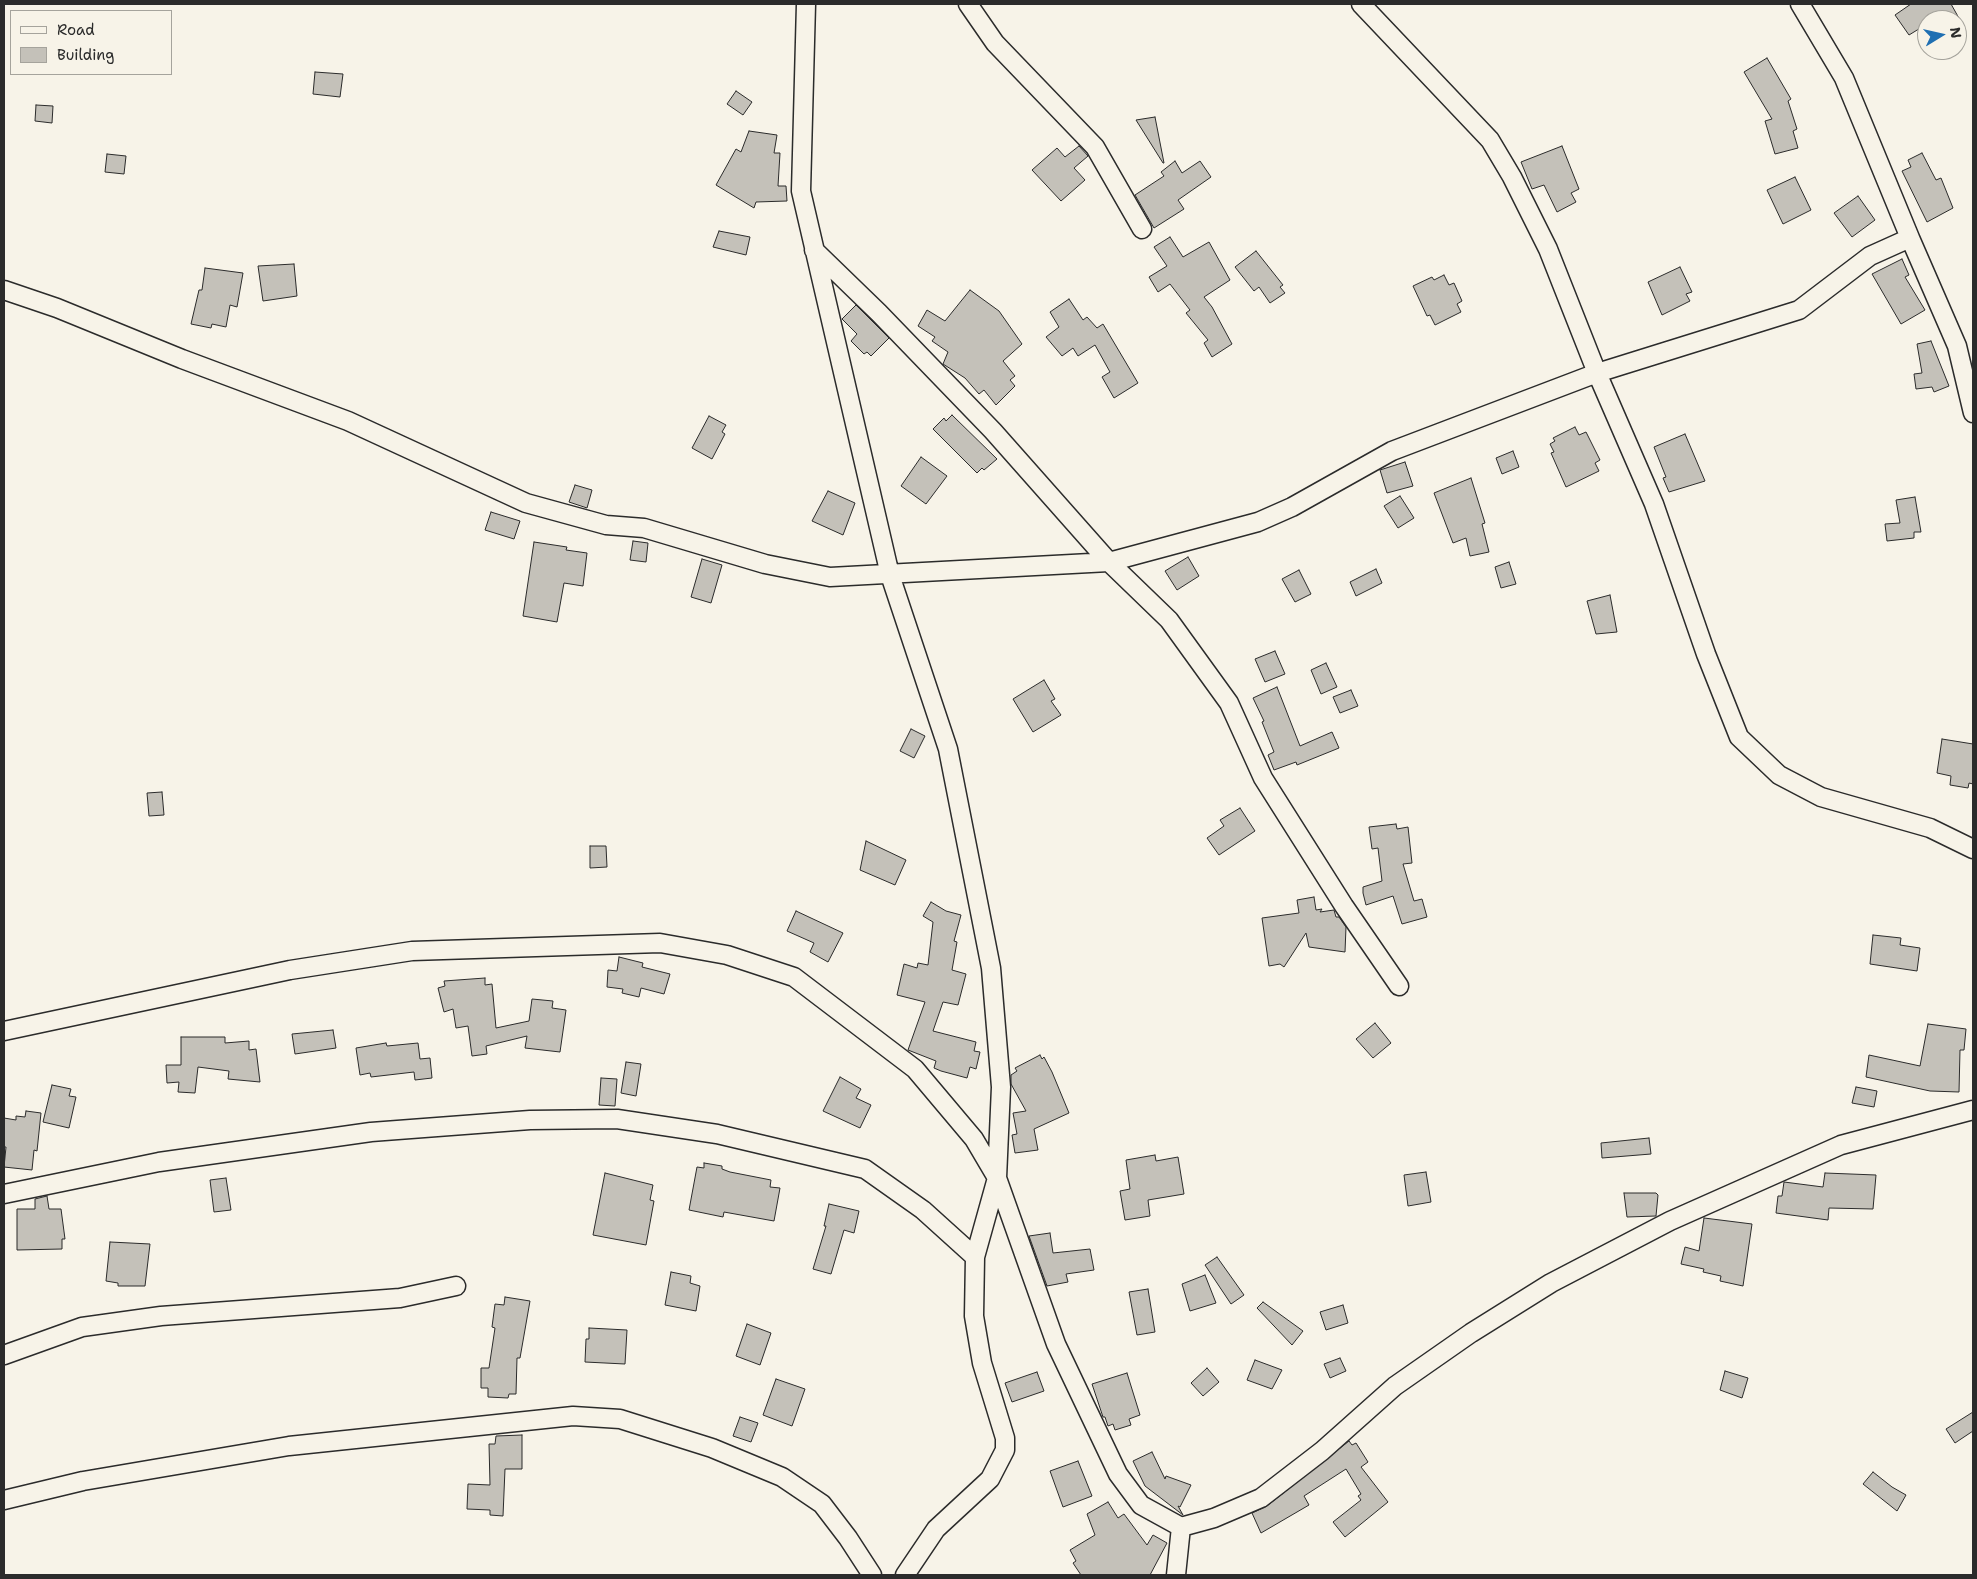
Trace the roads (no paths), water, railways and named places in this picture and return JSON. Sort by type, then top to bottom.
[{"type":"street","points":[[806,4],[801,190],[890,575],[948,749],[991,968],[1001,1087],[997,1178],[975,1257],[974,1316],[982,1363],[1005,1438],[1004,1450],[990,1479],[936,1529],[905,1575]]},
{"type":"street","points":[[968,4],[995,43],[1095,148],[1142,229]]},
{"type":"street","points":[[1361,4],[1490,140],[1512,177],[1548,249],[1597,373],[1654,504],[1706,654],[1740,736],[1779,775],[1821,798],[1930,828],[1973,849]]},
{"type":"street","points":[[1800,4],[1844,78],[1957,346],[1973,413]]},
{"type":"street","points":[[4,290],[57,308],[182,359],[348,421],[526,503],[606,525],[644,528],[765,564],[830,577],[1109,562],[1258,522],[1292,507],[1392,451],[1597,373],[1799,310],[1870,256],[1910,238]]},
{"type":"street","points":[[814,250],[880,313],[993,432],[1109,562],[1169,620],[1229,703],[1263,778],[1344,906],[1398,986]]},
{"type":"street","points":[[4,1031],[290,970],[412,951],[660,943],[727,955],[794,977],[915,1069],[974,1139],[997,1178],[1056,1344],[1118,1474],[1141,1505],[1181,1527],[1214,1518],[1261,1498],[1322,1450],[1395,1386],[1471,1333],[1551,1283],[1670,1222],[1841,1145],[1973,1110]]},
{"type":"street","points":[[4,1194],[159,1162],[371,1132],[530,1120],[617,1119],[717,1134],[865,1169],[923,1210],[975,1257]]},
{"type":"street","points":[[4,1355],[82,1327],[161,1316],[400,1298],[456,1286]]},
{"type":"street","points":[[4,1500],[83,1481],[289,1446],[573,1416],[620,1419],[712,1448],[782,1477],[822,1504],[872,1575]]},
{"type":"street","points":[[1176,1575],[1181,1527]]}]
